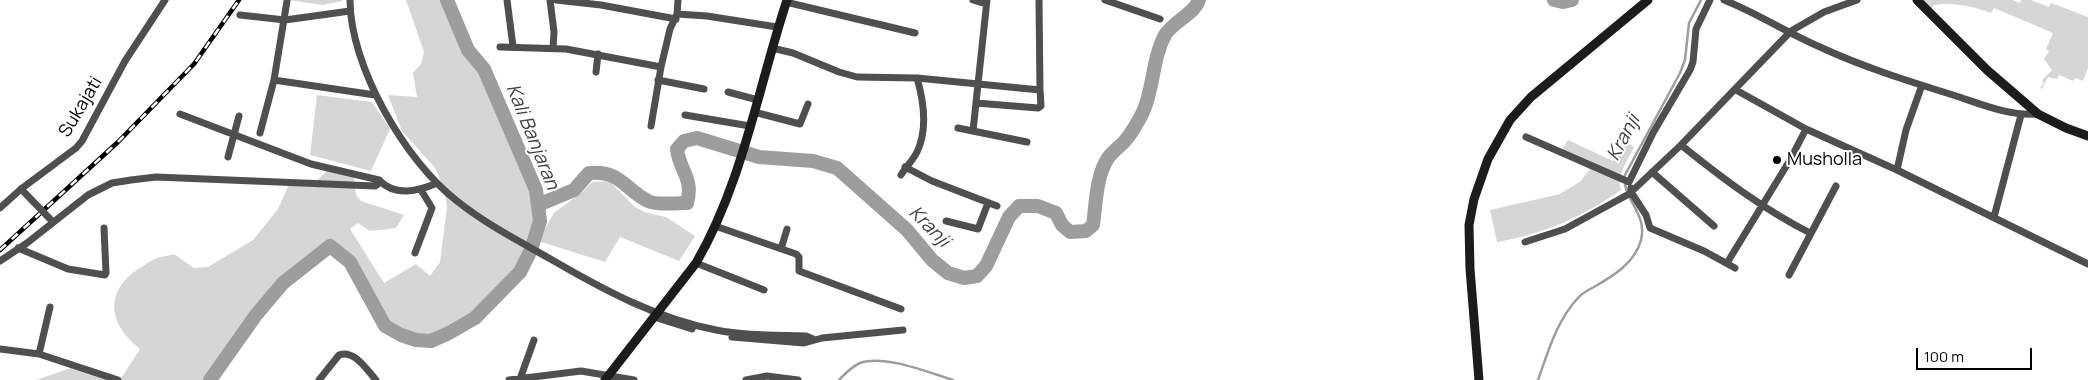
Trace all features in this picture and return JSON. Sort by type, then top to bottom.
[{"type":"main road","points":[[1479,380],[1470,269],[1469,224],[1474,199],[1488,159],[1510,120],[1531,97],[1648,0]]},
{"type":"main road","points":[[1917,0],[1987,70],[2038,114],[2066,128],[2088,136]]},
{"type":"main road","points":[[607,378],[696,263],[715,226],[739,168],[777,27],[787,1]]},
{"type":"street","name":"Sukajati","points":[[0,208],[21,189],[76,148],[82,141],[125,61],[165,0]]},
{"type":"street","points":[[350,0],[350,11],[357,45],[375,95],[410,151],[437,183],[462,205],[509,235],[582,278],[656,315],[714,334],[746,340],[804,343],[813,339],[903,330]]},
{"type":"street","points":[[507,0],[513,46]]},
{"type":"street","points":[[550,0],[554,32],[553,48]]},
{"type":"street","points":[[556,0],[676,16],[706,16],[777,27]]},
{"type":"street","points":[[651,126],[658,80],[670,29],[676,16],[678,0]]},
{"type":"street","points":[[972,0],[987,2],[973,131]]},
{"type":"street","points":[[976,103],[1038,108],[1041,106],[1039,0]]},
{"type":"street","points":[[1105,0],[1160,19]]},
{"type":"street","points":[[1710,0],[1696,29],[1693,62],[1690,70],[1626,181],[1630,193],[1646,215],[1650,228],[1735,268]]},
{"type":"street","points":[[1724,0],[1751,11],[1819,47],[1922,85],[1998,110],[2022,115],[2038,114]]},
{"type":"street","points":[[1526,242],[1565,229],[1630,193],[1736,90],[1791,32],[1824,12],[1858,0]]},
{"type":"street","points":[[260,133],[274,80],[287,1]]},
{"type":"street","points":[[787,1],[914,33]]},
{"type":"street","points":[[240,15],[284,20],[350,11]]},
{"type":"street","points":[[500,47],[553,48],[598,54],[661,67]]},
{"type":"street","points":[[772,48],[793,53],[839,72],[857,77],[917,78],[1040,90]]},
{"type":"street","points":[[596,72],[598,54]]},
{"type":"street","points":[[902,175],[916,152],[922,135],[924,109],[917,78]]},
{"type":"street","points":[[274,80],[375,95]]},
{"type":"street","points":[[658,80],[704,89]]},
{"type":"street","points":[[1897,170],[1906,130],[1922,85]]},
{"type":"street","points":[[1736,90],[1806,129],[1897,170],[2088,264]]},
{"type":"street","points":[[728,92],[758,100]]},
{"type":"street","points":[[754,112],[800,124],[808,104]]},
{"type":"street","points":[[180,114],[311,164],[379,180],[387,187],[399,191],[422,190],[437,183]]},
{"type":"street","points":[[685,114],[750,127]]},
{"type":"street","points":[[1994,217],[2022,115]]},
{"type":"street","points":[[228,157],[238,116]]},
{"type":"street","points":[[958,128],[1027,142]]},
{"type":"street","points":[[1727,263],[1790,160],[1806,129]]},
{"type":"street","points":[[1526,137],[1626,181]]},
{"type":"street","points":[[1681,145],[1736,188],[1810,233]]},
{"type":"street","points":[[906,167],[932,181],[997,206]]},
{"type":"street","points":[[1652,172],[1714,226]]},
{"type":"street","points":[[0,261],[94,190],[112,183],[156,177],[375,186],[379,180]]},
{"type":"street","points":[[1789,275],[1836,186]]},
{"type":"street","points":[[21,189],[52,222]]},
{"type":"street","points":[[415,253],[432,208],[422,190]]},
{"type":"street","points":[[946,221],[978,230],[988,202]]},
{"type":"street","points":[[715,226],[798,255],[799,271],[901,309]]},
{"type":"street","points":[[18,248],[68,270],[105,275],[104,228]]},
{"type":"street","points":[[780,249],[787,229]]},
{"type":"street","points":[[696,263],[764,290]]},
{"type":"street","points":[[39,354],[50,307]]},
{"type":"street","points":[[520,379],[534,340]]},
{"type":"street","points":[[0,349],[39,354],[118,380]]},
{"type":"street","points":[[319,380],[344,354],[353,356],[376,380]]},
{"type":"street","points":[[509,380],[581,372],[607,378],[634,380]]},
{"type":"street","points":[[746,380],[767,376],[798,380]]},
{"type":"shaded area","points":[[288,0],[342,0],[342,1],[323,5]]},
{"type":"shaded area","points":[[406,0],[447,0],[468,50],[484,69],[536,190],[540,221],[531,250],[520,272],[475,318],[431,341],[416,340],[401,335],[385,326],[350,262],[330,246],[283,283],[256,315],[210,380],[120,380],[140,349],[122,330],[114,309],[119,288],[127,278],[153,260],[174,254],[194,268],[208,267],[253,240],[278,209],[290,182],[312,185],[330,168],[354,176],[356,195],[361,201],[404,215],[396,228],[370,231],[358,223],[350,229],[384,283],[416,264],[430,276],[440,262],[447,207],[445,194],[436,169],[402,131],[388,95],[417,97],[413,73],[421,64],[424,52]]},
{"type":"shaded area","points":[[1917,0],[2013,0],[2020,3],[2021,0],[2031,0],[2049,7],[2051,3],[2088,17],[2088,68],[2083,81],[2075,78],[2073,81],[2059,75],[2057,79],[2048,77],[2042,89],[2040,88],[2044,83],[2042,80],[2052,70],[2044,59],[2049,51],[2046,49],[2053,33],[1994,8],[1991,13],[1963,5],[1941,4],[1934,5],[1929,13]]},
{"type":"shaded area","points":[[317,95],[372,102],[390,129],[371,171],[310,155]]},
{"type":"shaded area","points":[[1568,140],[1613,161],[1624,141],[1634,147],[1621,174],[1621,190],[1592,208],[1562,223],[1514,239],[1497,242],[1490,210],[1560,194],[1581,181],[1590,169],[1559,154]]},
{"type":"shaded area","points":[[609,181],[635,207],[647,213],[666,217],[695,236],[679,261],[620,237],[605,262],[538,241],[554,213],[581,193],[592,182]]},
{"type":"shaded area","points":[[74,367],[111,380],[36,380]]},
{"type":"waterway","name":"Kali Banjaran","points":[[210,380],[256,315],[283,283],[330,246],[350,262],[385,326],[401,335],[416,340],[431,341],[475,318],[520,272],[531,250],[540,221],[536,190],[484,69],[468,50],[447,0]]},
{"type":"waterway","name":"Kranji","points":[[538,205],[574,190],[589,173],[608,174],[615,177],[651,202],[687,203],[689,187],[677,149],[684,141],[697,138],[759,157],[813,161],[837,168],[907,230],[932,260],[948,273],[964,278],[977,276],[986,266],[1009,217],[1019,206],[1038,206],[1056,213],[1062,225],[1070,232],[1086,231],[1093,225],[1097,190],[1104,165],[1111,154],[1127,139],[1143,112],[1147,103],[1158,54],[1165,35],[1197,5],[1199,0]]},
{"type":"waterway","name":"Kranji","points":[[1554,0],[1563,2],[1572,0]]},
{"type":"waterway","name":"Kranji","points":[[1538,380],[1564,316],[1583,293],[1609,278],[1629,262],[1638,248],[1641,240],[1641,222],[1627,191],[1625,175],[1680,73],[1685,60],[1689,23],[1701,0]]},
{"type":"waterway","name":"Kranji","points":[[839,380],[854,366],[870,361],[894,363],[953,380]]},
{"type":"railway","points":[[0,250],[118,142],[194,64],[239,0]]},
{"type":"place","name":"Musholla","points":[[1777,160]]}]
